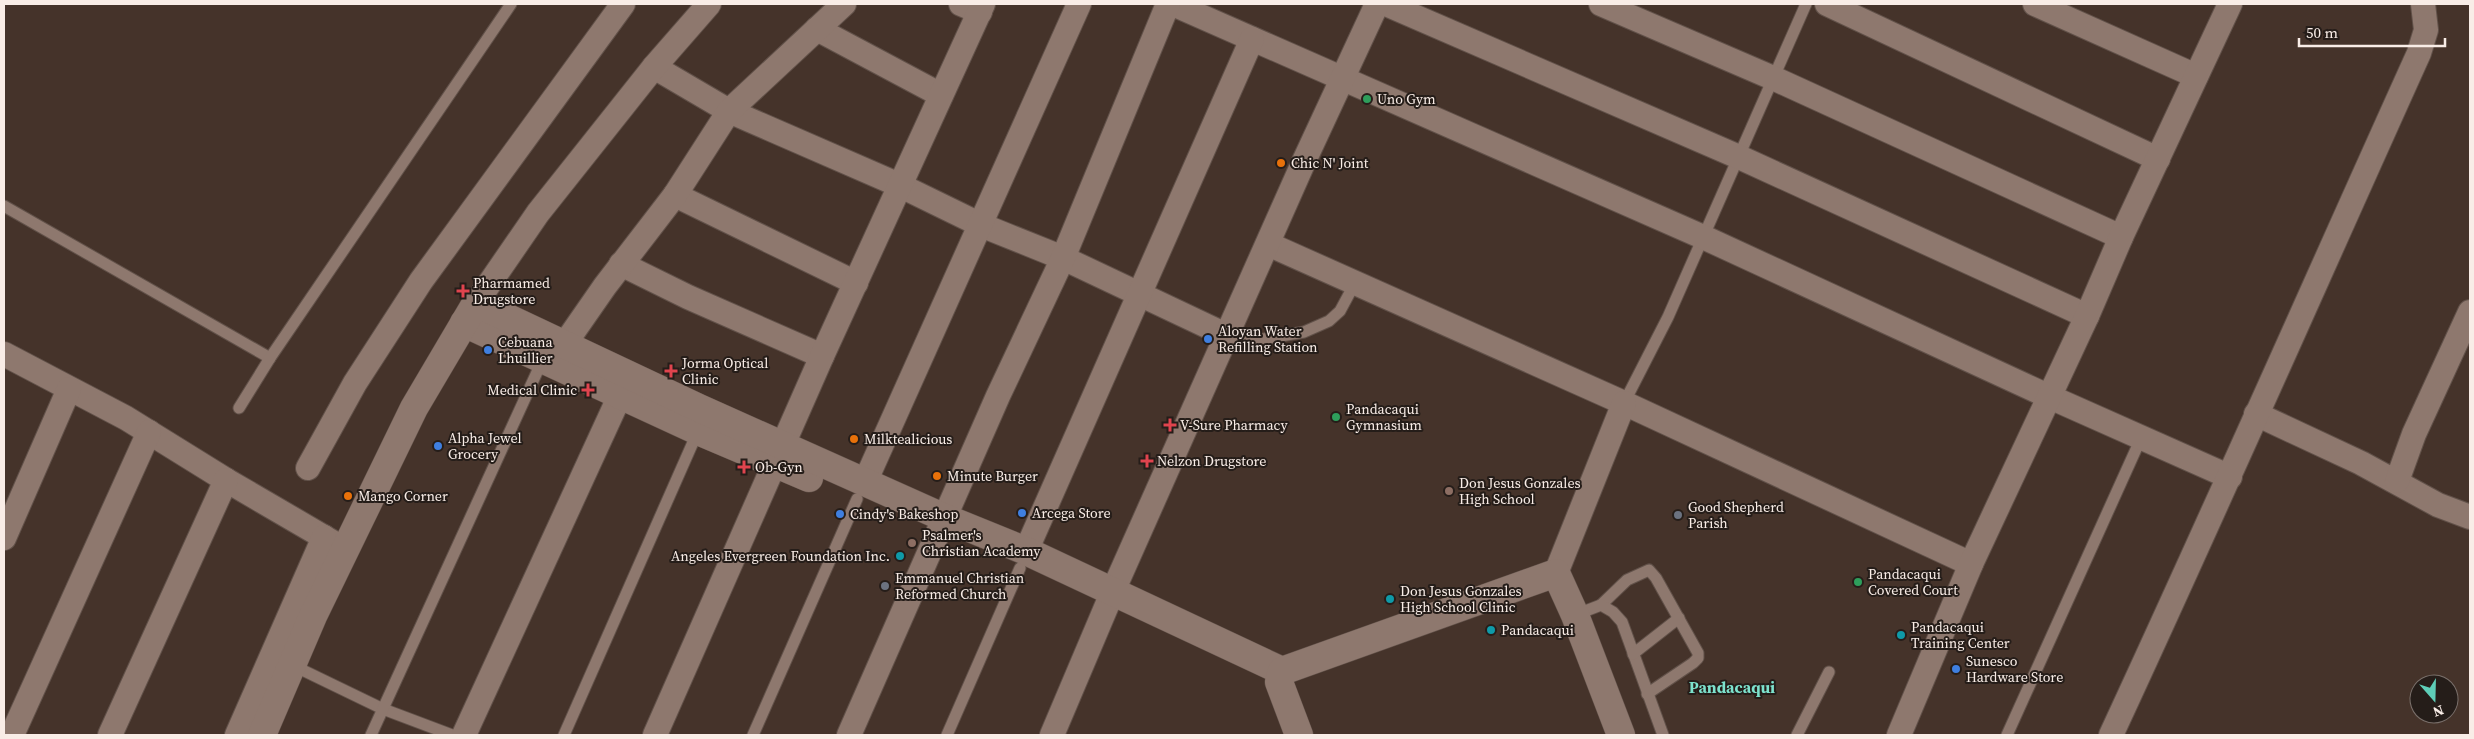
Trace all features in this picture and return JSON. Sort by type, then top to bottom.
[{"type":"street","points":[[308,468],[355,383],[421,280],[623,4]]},
{"type":"street","points":[[237,735],[303,612],[335,543],[470,313],[538,213],[654,67],[709,4]]},
{"type":"street","points":[[554,352],[675,196],[729,110],[844,4]]},
{"type":"street","points":[[861,491],[1079,4]]},
{"type":"street","points":[[849,735],[998,396],[1063,258],[1168,4]]},
{"type":"street","points":[[1172,4],[1702,237],[2050,397],[2142,436],[2230,477]]},
{"type":"street","points":[[1052,735],[1110,597],[1228,336],[1305,159],[1377,4]]},
{"type":"street","points":[[1386,4],[1739,157],[2087,316]]},
{"type":"street","points":[[1601,4],[1773,78],[2121,237]]},
{"type":"street","points":[[1826,4],[2158,159]]},
{"type":"street","points":[[2035,4],[2196,76]]},
{"type":"street","points":[[1899,735],[1972,564],[2087,316],[2121,237],[2230,4]]},
{"type":"street","points":[[2111,735],[2230,477],[2256,414],[2419,53],[2426,30],[2422,4]]},
{"type":"street","points":[[655,735],[822,356],[941,95],[975,6]]},
{"type":"street","points":[[817,29],[941,95]]},
{"type":"street","points":[[1023,559],[1252,38]]},
{"type":"street","points":[[654,67],[729,110],[899,185],[980,225],[1063,258],[1228,336]]},
{"type":"street","points":[[675,196],[856,283]]},
{"type":"street","points":[[1268,244],[1624,403],[1972,564]]},
{"type":"street","points":[[621,264],[688,297],[822,356]]},
{"type":"street","points":[[2397,482],[2414,434],[2470,312]]},
{"type":"street","points":[[470,313],[861,491],[1110,597],[1281,676],[1556,572]]},
{"type":"street","points":[[4,354],[148,432],[335,543]]},
{"type":"street","points":[[625,385],[698,431],[779,454]]},
{"type":"street","points":[[464,735],[625,385]]},
{"type":"street","points":[[4,538],[69,389]]},
{"type":"street","points":[[1621,735],[1575,615],[1556,572],[1624,403]]},
{"type":"street","points":[[2256,414],[2397,482],[2438,505],[2470,517]]},
{"type":"street","points":[[12,735],[148,432]]},
{"type":"street","points":[[110,735],[226,480]]},
{"type":"street","points":[[262,735],[292,665],[303,612]]},
{"type":"street","points":[[1281,676],[1299,735]]},
{"type":"lane","points":[[239,408],[270,358],[511,4]]},
{"type":"lane","points":[[1624,403],[1668,317],[1806,4]]},
{"type":"lane","points":[[4,206],[270,358]]},
{"type":"lane","points":[[1228,336],[1258,340],[1304,332],[1328,321],[1340,311],[1355,283]]},
{"type":"lane","points":[[371,735],[554,352]]},
{"type":"lane","points":[[564,735],[698,431]]},
{"type":"lane","points":[[2007,735],[2142,436]]},
{"type":"lane","points":[[753,735],[861,491]]},
{"type":"lane","points":[[946,735],[1023,559]]},
{"type":"lane","points":[[1575,615],[1601,605],[1627,580],[1649,570],[1656,578],[1679,618],[1698,653],[1698,658],[1647,694]]},
{"type":"lane","points":[[1601,605],[1613,612],[1622,622],[1663,735]]},
{"type":"lane","points":[[1633,654],[1679,618]]},
{"type":"lane","points":[[292,665],[383,709],[452,735]]},
{"type":"lane","points":[[1796,735],[1829,672]]},
{"type":"place","name":"Uno Gym","points":[[1367,99]]},
{"type":"place","name":"Chic N' Joint","points":[[1281,163]]},
{"type":"place","name":"Pharmamed Drugstore","points":[[463,291]]},
{"type":"place","name":"Aloyan Water Refilling Station","points":[[1208,339]]},
{"type":"place","name":"Cebuana Lhuillier","points":[[488,350]]},
{"type":"place","name":"Jorma Optical Clinic","points":[[671,371]]},
{"type":"place","name":"Medical Clinic","points":[[588,390]]},
{"type":"place","name":"Pandacaqui Gymnasium","points":[[1336,417]]},
{"type":"place","name":"V-Sure Pharmacy","points":[[1170,425]]},
{"type":"place","name":"Milktealicious","points":[[854,439]]},
{"type":"place","name":"Alpha Jewel Grocery","points":[[438,446]]},
{"type":"place","name":"Nelzon Drugstore","points":[[1147,461]]},
{"type":"place","name":"Ob-Gyn","points":[[744,467]]},
{"type":"place","name":"Minute Burger","points":[[937,476]]},
{"type":"place","name":"Don Jesus Gonzales High School","points":[[1449,491]]},
{"type":"place","name":"Mango Corner","points":[[348,496]]},
{"type":"place","name":"Arcega Store","points":[[1022,513]]},
{"type":"place","name":"Cindy's Bakeshop","points":[[840,514]]},
{"type":"place","name":"Good Shepherd Parish","points":[[1678,515]]},
{"type":"place","name":"Psalmer's Christian Academy","points":[[912,543]]},
{"type":"place","name":"Angeles Evergreen Foundation Inc.","points":[[900,556]]},
{"type":"place","name":"Pandacaqui Covered Court","points":[[1858,582]]},
{"type":"place","name":"Emmanuel Christian Reformed Church","points":[[885,586]]},
{"type":"place","name":"Don Jesus Gonzales High School Clinic","points":[[1390,599]]},
{"type":"place","name":"Pandacaqui","points":[[1491,630]]},
{"type":"place","name":"Pandacaqui Training Center","points":[[1901,635]]},
{"type":"place","name":"Sunesco Hardware Store","points":[[1956,669]]},
{"type":"district","name":"Pandacaqui","points":[[1732,687]]}]
